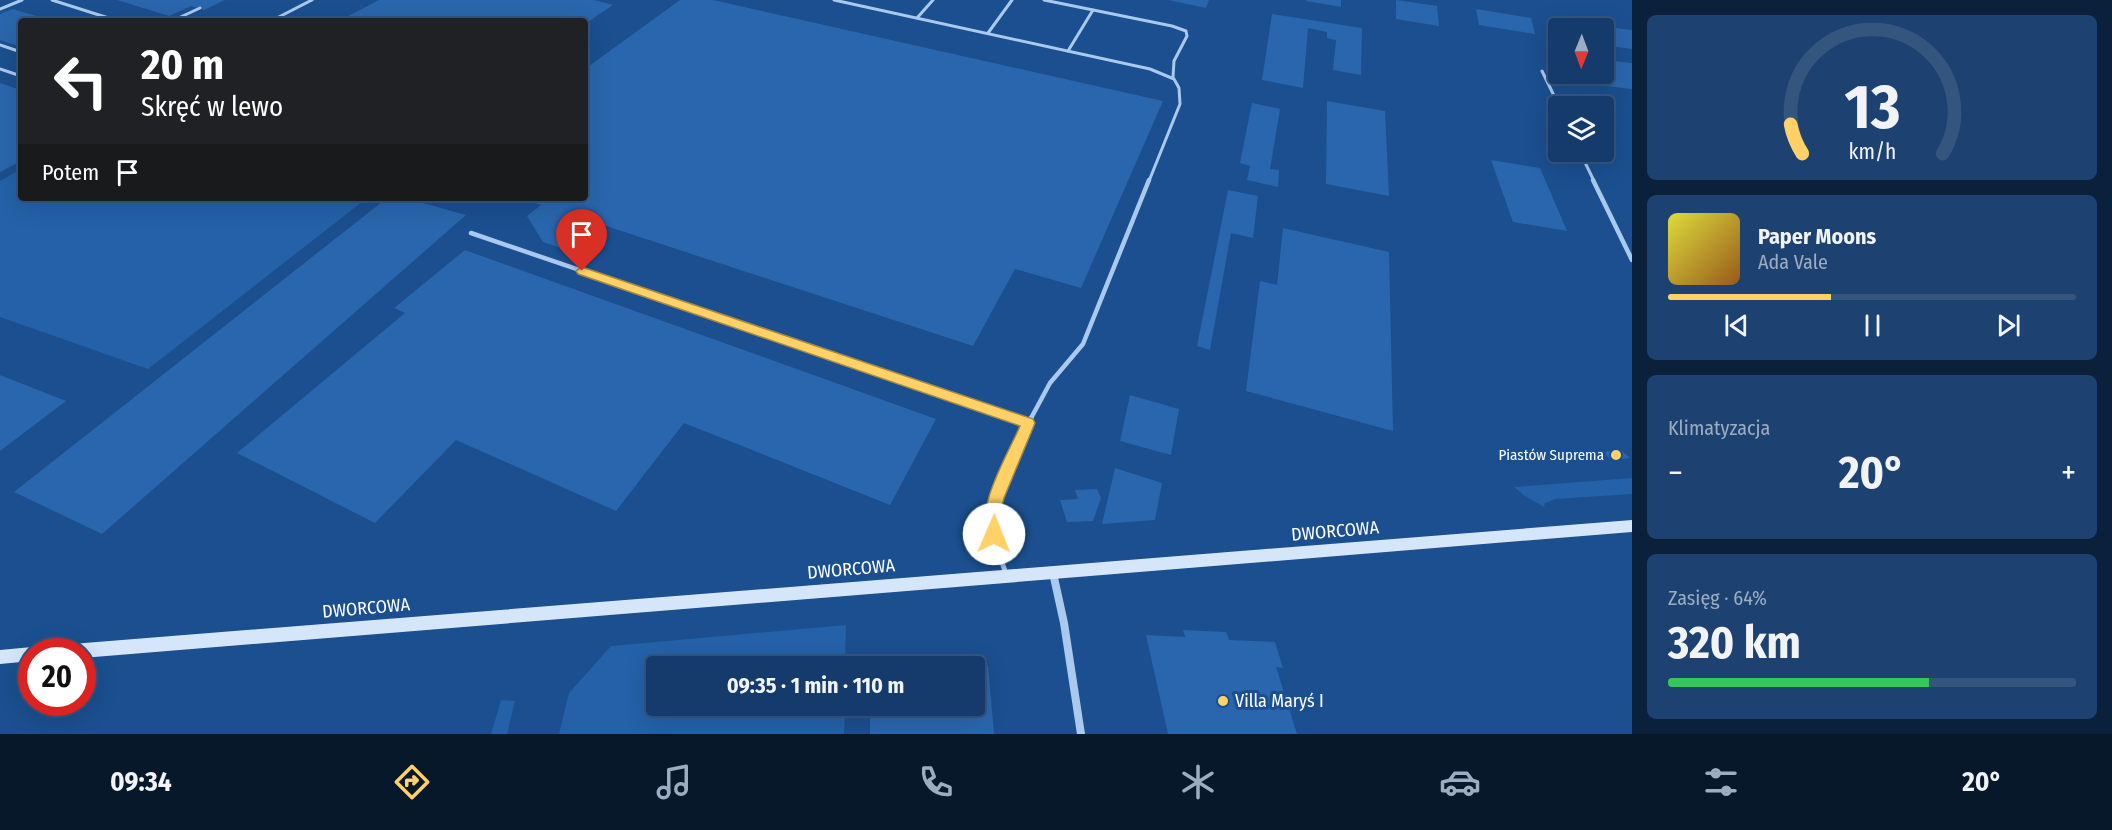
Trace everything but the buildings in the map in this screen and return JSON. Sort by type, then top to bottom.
[{"type":"street","name":"DWORCOWA","points":[[96,649],[1632,526]]},
{"type":"street","points":[[1053,573],[1064,623],[1081,734]]},
{"type":"street","points":[[0,657],[18,655]]},
{"type":"lane","points":[[0,9],[22,0]]},
{"type":"lane","points":[[51,0],[108,18]]},
{"type":"lane","points":[[277,18],[312,0]]},
{"type":"lane","points":[[834,0],[849,1],[1150,69],[1173,77],[1180,87],[1180,104],[1087,334],[1071,360],[1050,383],[1028,423],[996,498],[992,515],[1006,576]]},
{"type":"lane","points":[[917,18],[933,0]]},
{"type":"lane","points":[[988,33],[1012,0]]},
{"type":"lane","points":[[1044,0],[1172,26],[1186,31],[1187,36],[1174,62],[1173,77]]},
{"type":"lane","points":[[178,18],[200,8]]},
{"type":"lane","points":[[1068,51],[1093,10]]},
{"type":"lane","points":[[0,45],[18,51]]},
{"type":"lane","points":[[0,69],[18,75]]},
{"type":"lane","points":[[1542,71],[1554,96]]},
{"type":"lane","points":[[1585,162],[1632,260]]},
{"type":"lane","points":[[471,233],[1028,423]]},
{"type":"shaded area","points":[[18,171],[18,201],[363,201],[148,369],[0,317],[0,181]]},
{"type":"shaded area","points":[[1632,478],[1632,494],[1555,499],[1545,503],[1544,507],[1514,487]]},
{"type":"shaded area","points":[[846,625],[845,656],[646,656],[646,716],[845,716],[844,734],[559,734],[569,693],[611,646]]},
{"type":"shaded area","points":[[501,700],[515,701],[507,734],[491,734]]},
{"type":"place","name":"Piastów Suprema","points":[[1616,455]]},
{"type":"place","name":"Villa Maryś I","points":[[1223,701]]},
{"type":"route","points":[[582,271],[1028,423],[996,498],[992,515],[994,534]]}]
